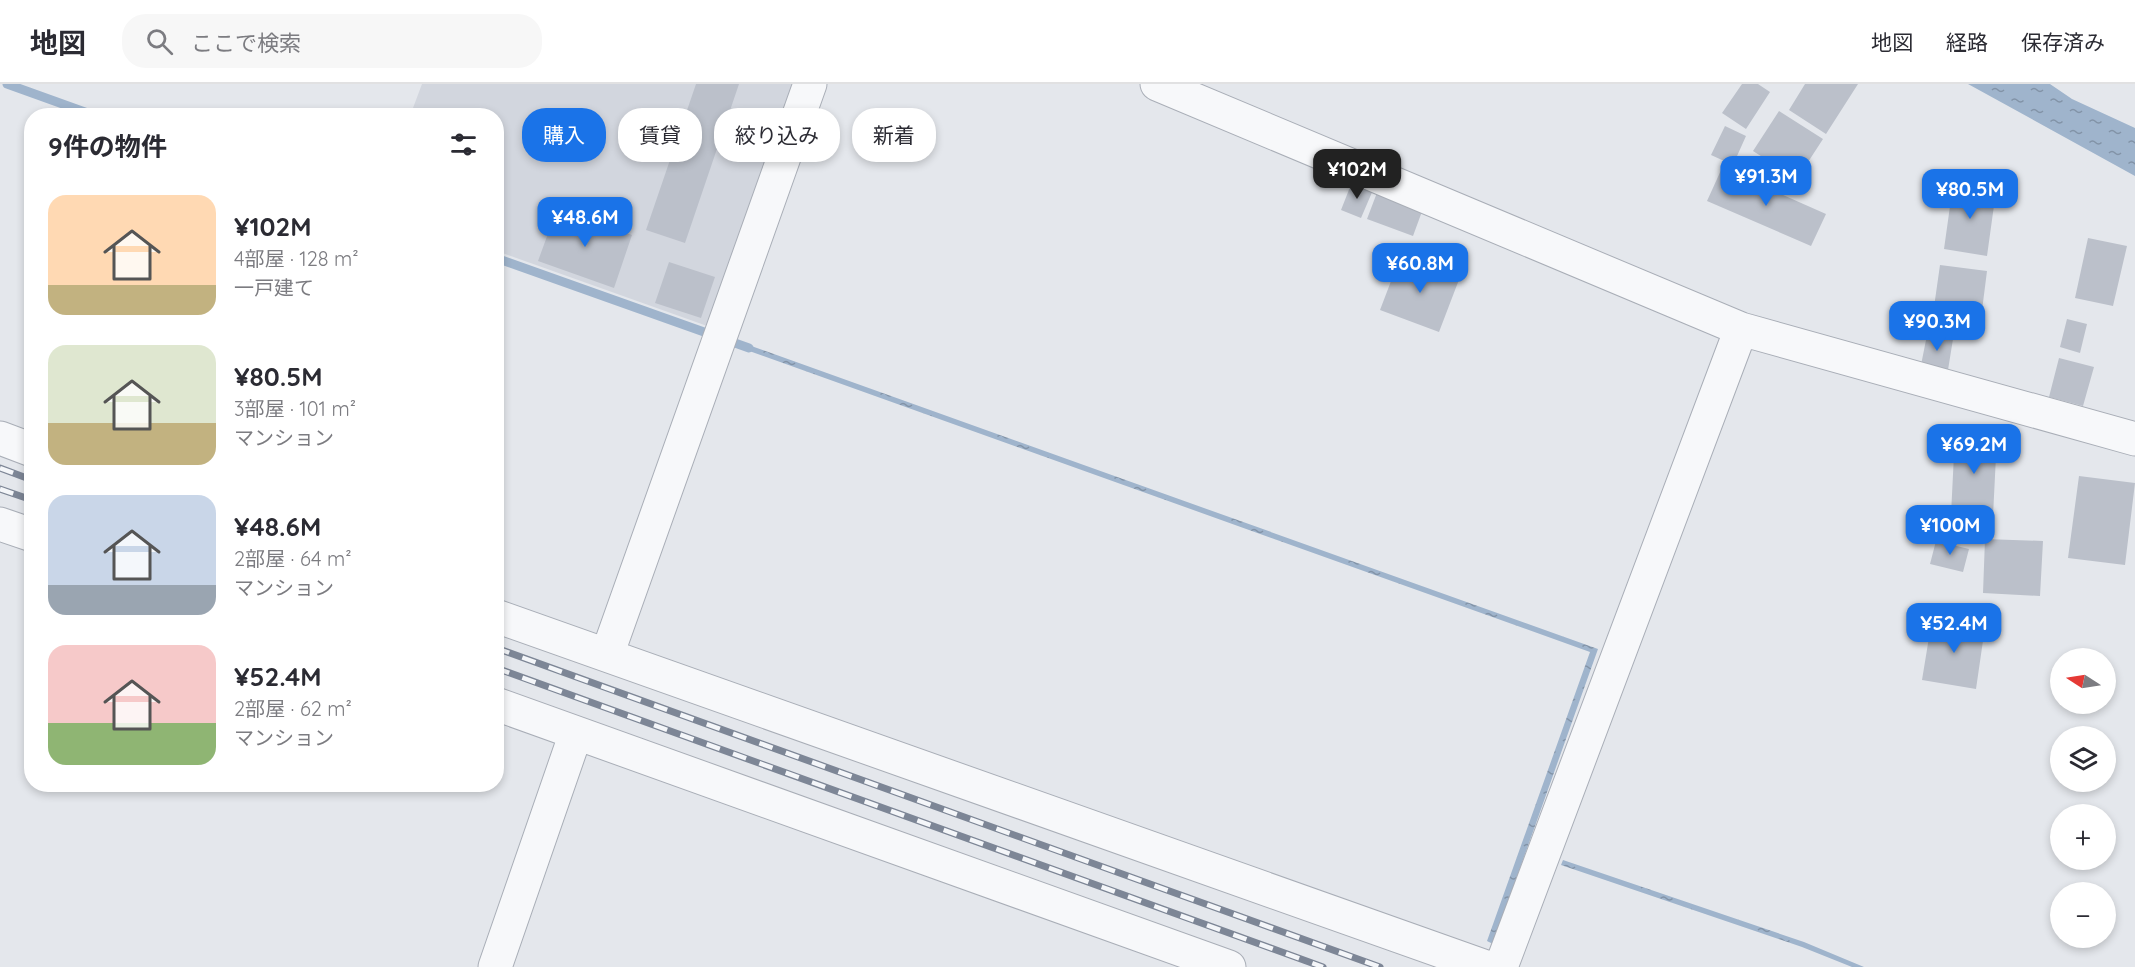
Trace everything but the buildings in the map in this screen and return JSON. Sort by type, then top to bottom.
[{"type":"street","points":[[607,655],[810,84]]},
{"type":"street","points":[[1157,84],[1741,329],[2135,439]]},
{"type":"street","points":[[1502,967],[1741,329]]},
{"type":"street","points":[[0,438],[24,447]]},
{"type":"street","points":[[0,524],[24,532]]},
{"type":"street","points":[[504,619],[1486,967]]},
{"type":"street","points":[[504,707],[1229,967]]},
{"type":"street","points":[[495,967],[576,733]]},
{"type":"shaded area","points":[[422,84],[796,84],[788,108],[714,108],[714,162],[768,162],[710,327],[504,253],[504,108],[413,108]]},
{"type":"water","points":[[1968,84],[2050,84],[2072,99],[2135,128],[2135,176]]},
{"type":"water","points":[[740,342],[1598,649],[1493,944],[1487,941],[1590,652],[738,347]]},
{"type":"water","points":[[1563,860],[1804,942],[1864,967],[1852,967],[1802,947],[1561,865]]},
{"type":"waterway","points":[[7,84],[74,108]]},
{"type":"waterway","points":[[504,261],[749,348]]},
{"type":"railway","points":[[0,468],[24,477]]},
{"type":"railway","points":[[0,489],[24,497]]},
{"type":"railway","points":[[504,651],[1380,967]]},
{"type":"railway","points":[[504,671],[1323,967]]}]
